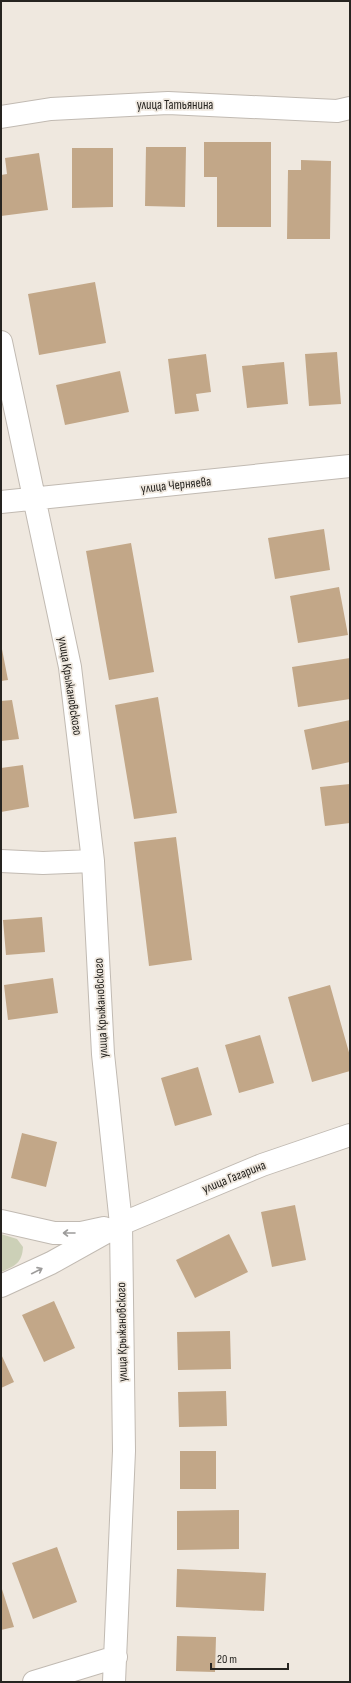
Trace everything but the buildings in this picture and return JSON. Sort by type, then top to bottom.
[{"type":"street","name":"улица Татьянина","points":[[1,117],[50,109],[168,103],[337,111],[350,108]]},
{"type":"street","name":"улица Крыжановского","points":[[1,342],[70,667],[93,861],[103,1054],[121,1224],[124,1451],[114,1682]]},
{"type":"street","name":"улица Черняева","points":[[1,502],[34,500],[350,466]]},
{"type":"street","points":[[1,862],[93,861]]},
{"type":"street","name":"улица Гагарина","points":[[1,1286],[26,1276],[121,1224],[262,1165],[350,1135]]},
{"type":"street","name":"улица Гагарина","points":[[1,1221],[54,1233],[81,1233],[121,1224]]},
{"type":"street","points":[[34,1682],[116,1657]]},
{"type":"green space","points":[[1,1234],[17,1239],[23,1247],[21,1257],[17,1263],[1,1272]]}]
